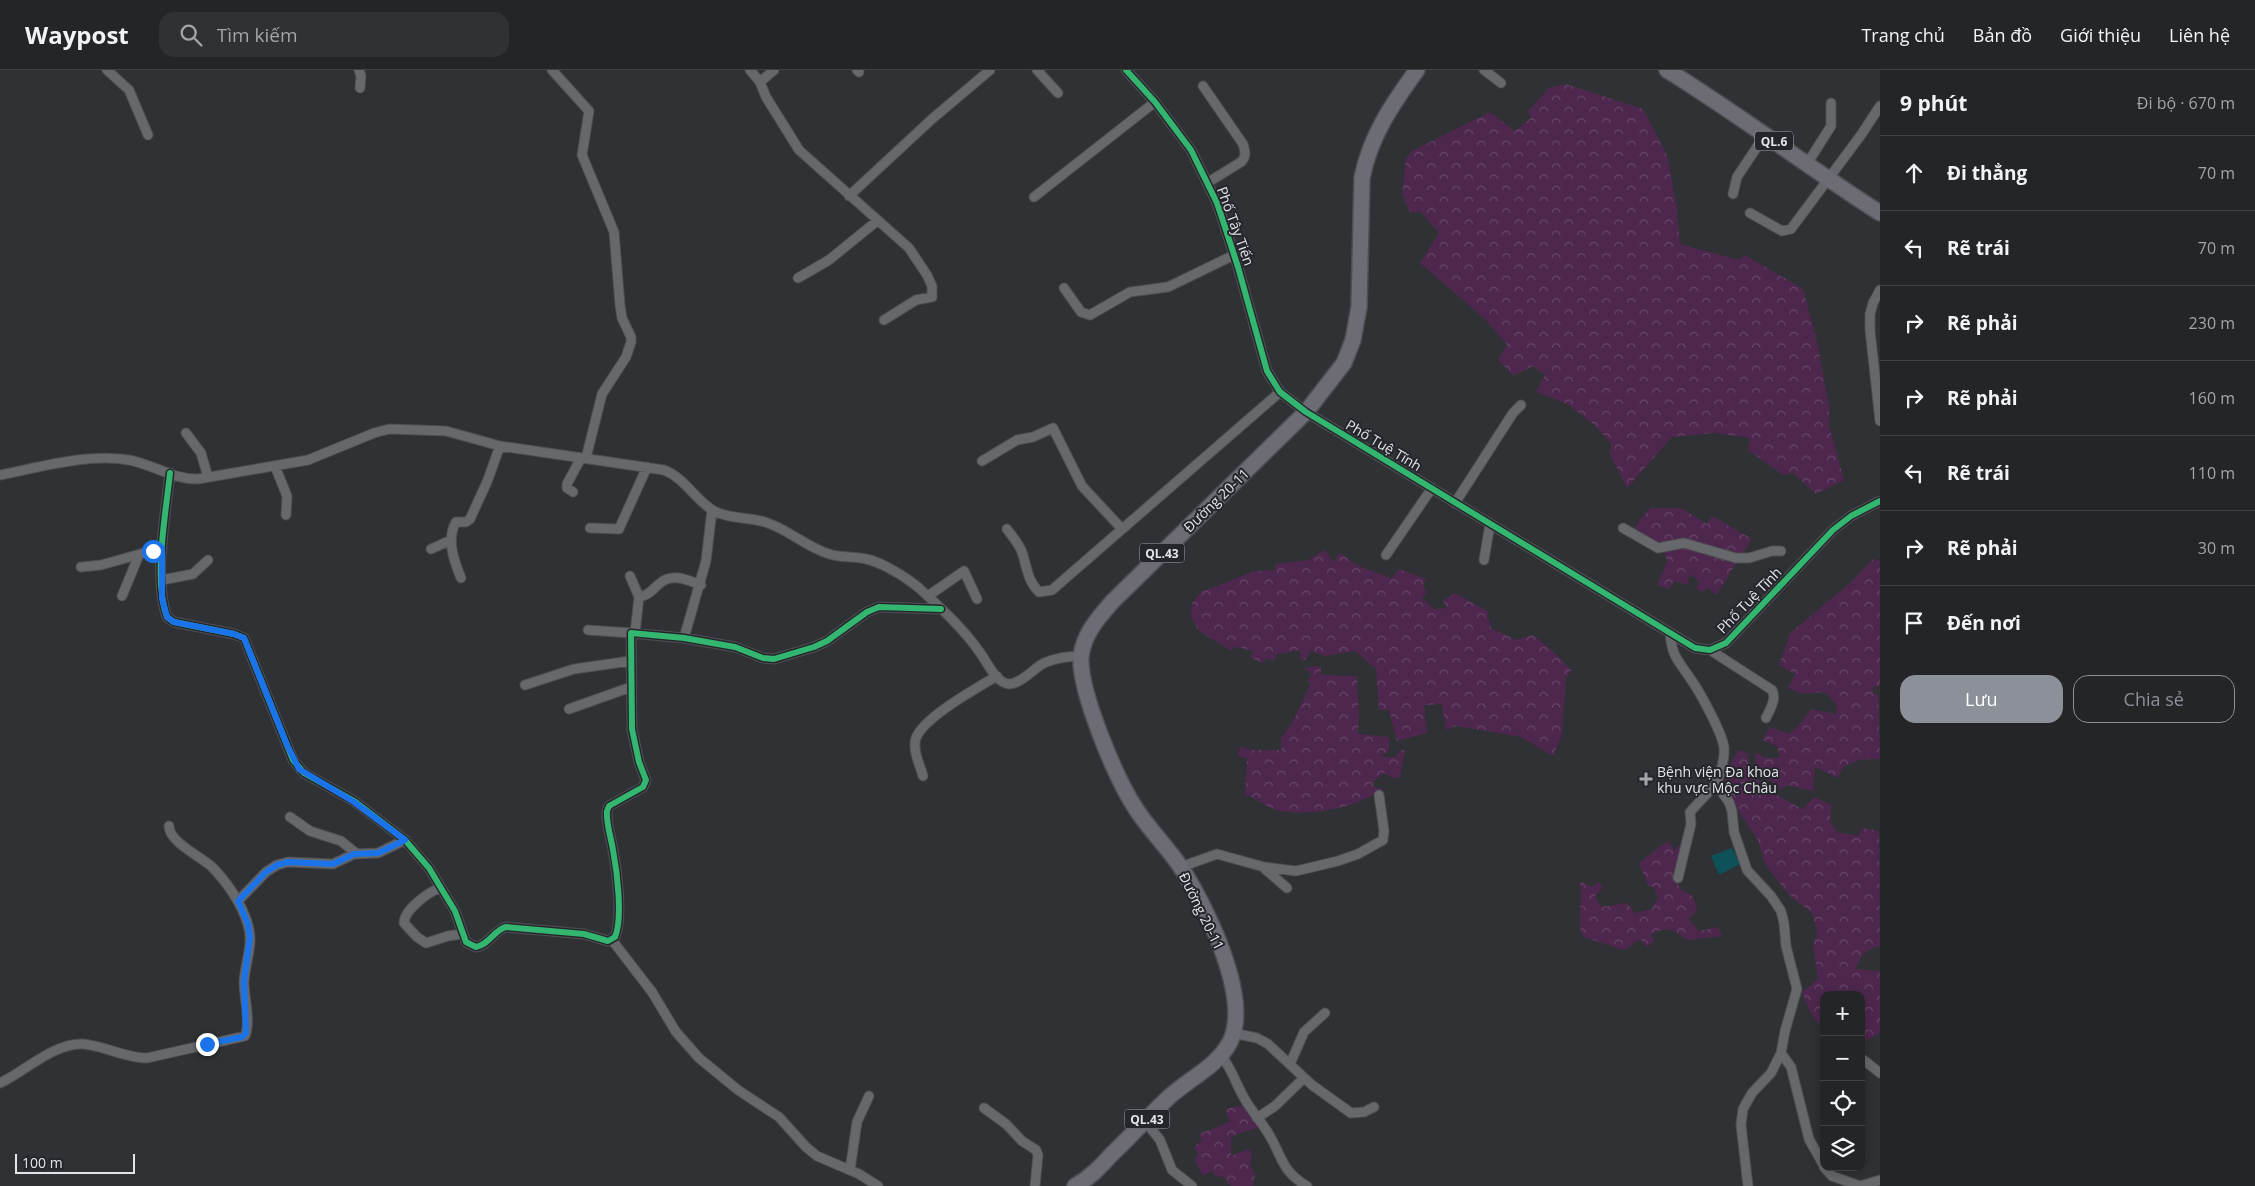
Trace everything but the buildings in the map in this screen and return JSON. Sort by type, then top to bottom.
[{"type":"highway","name":"Đường 20-11","points":[[1221,1055],[1230,1042],[1233,1033],[1235,993],[1232,981],[1213,931],[1181,868],[1136,810],[1126,792],[1097,725],[1086,692],[1081,656],[1091,626],[1112,602],[1306,412],[1349,354],[1359,307],[1362,178],[1364,165],[1375,136],[1389,108],[1417,70]]},
{"type":"highway","name":"QL.6","points":[[1667,70],[1726,107],[1827,179],[1880,213]]},
{"type":"highway","name":"QL.43","points":[[1075,1186],[1094,1173],[1169,1097],[1221,1055]]},
{"type":"street","points":[[107,70],[129,90],[148,135]]},
{"type":"street","points":[[360,70],[360,88]]},
{"type":"street","points":[[552,70],[589,111],[582,143],[582,155],[614,232],[621,313],[631,337],[629,351],[602,394],[584,458],[567,484],[567,488],[573,492]]},
{"type":"street","points":[[750,70],[760,82],[766,97],[799,150],[909,248],[920,262],[932,286],[932,297],[916,300],[884,320]]},
{"type":"street","points":[[760,82],[774,70]]},
{"type":"street","points":[[849,196],[932,119],[990,70]]},
{"type":"street","points":[[1037,70],[1058,93]]},
{"type":"street","name":"Phố Tây Tiến","points":[[1126,70],[1155,102],[1191,150],[1217,203],[1267,371],[1280,392],[1306,412]]},
{"type":"street","points":[[1484,70],[1501,83]]},
{"type":"street","points":[[1202,86],[1243,144],[1245,152],[1245,158],[1241,162],[1207,183]]},
{"type":"street","points":[[1034,197],[1155,102]]},
{"type":"street","points":[[1807,164],[1831,126],[1831,103]]},
{"type":"street","points":[[1750,213],[1771,226],[1787,232],[1799,220],[1880,106]]},
{"type":"street","points":[[1733,194],[1737,177],[1765,135]]},
{"type":"street","points":[[798,278],[829,260],[877,221]]},
{"type":"street","points":[[1064,288],[1081,312],[1090,315],[1130,292],[1175,284],[1234,255]]},
{"type":"street","points":[[1880,290],[1870,314],[1880,421]]},
{"type":"street","points":[[1007,529],[1020,546],[1027,573],[1034,587],[1039,592],[1052,590],[1280,392]]},
{"type":"street","points":[[1455,503],[1521,405]]},
{"type":"street","name":"Phố Tuệ Tĩnh","points":[[1306,412],[1695,648],[1710,650],[1726,643],[1833,530],[1852,516],[1880,501]]},
{"type":"street","points":[[982,461],[1016,440],[1033,437],[1053,428],[1082,486],[1122,529]]},
{"type":"street","points":[[0,476],[72,461],[117,458],[135,461],[190,479],[275,466],[320,456],[374,433],[389,429],[446,431],[500,446],[664,470],[676,476],[712,510],[726,516],[750,518],[779,527],[828,554],[867,559],[874,562],[905,578],[928,596],[971,640],[997,676],[1008,684],[1044,664],[1068,656],[1081,656]]},
{"type":"street","points":[[186,433],[201,453],[208,477]]},
{"type":"street","points":[[461,578],[453,554],[451,540],[456,522],[466,522],[470,519],[487,482],[500,446]]},
{"type":"street","points":[[275,466],[288,496],[286,515]]},
{"type":"street","points":[[590,528],[619,529],[647,467]]},
{"type":"street","points":[[170,473],[162,548],[164,609],[169,620],[234,634],[241,636],[246,641],[274,715],[293,760],[299,769],[354,802],[405,840],[429,868],[441,888],[458,918],[466,942],[481,946],[496,932],[506,927],[584,934],[603,940],[612,940]]},
{"type":"street","points":[[1386,555],[1432,488]]},
{"type":"street","points":[[684,638],[701,584],[708,552],[712,510]]},
{"type":"street","points":[[1484,560],[1490,524]]},
{"type":"street","points":[[1623,528],[1658,548],[1684,543],[1736,558],[1749,558],[1772,551],[1781,551]]},
{"type":"street","points":[[431,549],[451,540]]},
{"type":"street","points":[[81,567],[101,565],[162,548]]},
{"type":"street","points":[[122,596],[139,555]]},
{"type":"street","points":[[162,580],[192,574],[208,560]]},
{"type":"street","points":[[928,596],[964,570],[977,599]]},
{"type":"street","points":[[612,940],[617,931],[619,913],[614,852],[608,811],[612,804],[643,787],[646,780],[633,737],[630,661],[639,597],[630,576]]},
{"type":"street","points":[[639,597],[649,594],[658,584],[669,578],[679,578],[701,584]]},
{"type":"street","points":[[588,630],[684,638],[735,647],[762,658],[774,659],[814,647],[827,641],[867,612],[879,607],[941,609]]},
{"type":"street","points":[[1670,633],[1671,650],[1694,684],[1724,745],[1722,770],[1716,784],[1690,812],[1691,824],[1678,878]]},
{"type":"street","points":[[1710,650],[1772,690],[1774,694],[1773,701],[1766,718]]},
{"type":"street","points":[[525,685],[574,669],[630,661]]},
{"type":"street","points":[[924,776],[915,745],[921,730],[950,705],[997,676]]},
{"type":"street","points":[[569,709],[631,687]]},
{"type":"street","points":[[1716,784],[1729,802],[1734,832],[1748,870],[1771,896],[1781,912],[1786,946],[1797,990],[1785,1031],[1781,1053],[1771,1073],[1752,1093],[1743,1109],[1741,1125],[1748,1186]]},
{"type":"street","points":[[1181,868],[1217,854],[1264,868],[1296,871],[1358,854],[1383,840],[1384,831],[1378,795]]},
{"type":"street","points":[[290,817],[310,831],[341,841],[357,854]]},
{"type":"street","points":[[0,1083],[28,1064],[72,1044],[88,1045],[132,1057],[147,1058],[245,1036],[244,981],[250,937],[248,924],[238,901],[211,867],[170,835],[169,826]]},
{"type":"street","points":[[238,901],[266,872],[277,865],[288,862],[333,864],[357,854],[378,853],[405,840]]},
{"type":"street","points":[[1264,868],[1287,888]]},
{"type":"street","points":[[441,888],[432,890],[423,897],[405,917],[404,923],[417,937],[426,942],[462,934]]},
{"type":"street","points":[[612,940],[652,992],[676,1032],[699,1058],[738,1090],[779,1117],[806,1147],[817,1156],[850,1170],[878,1186]]},
{"type":"street","points":[[1290,1064],[1308,1028],[1325,1013]]},
{"type":"street","points":[[1233,1033],[1262,1040],[1304,1078],[1351,1113],[1364,1112],[1374,1107]]},
{"type":"street","points":[[1781,1053],[1791,1067],[1809,1139],[1820,1160]]},
{"type":"street","points":[[1221,1055],[1231,1069],[1243,1095],[1271,1138],[1284,1166],[1291,1175],[1307,1186]]},
{"type":"street","points":[[1865,1061],[1880,1073]]},
{"type":"street","points":[[1257,1118],[1279,1102],[1304,1078]]},
{"type":"street","points":[[850,1170],[857,1122],[869,1096]]},
{"type":"street","points":[[984,1108],[1001,1120],[1022,1141],[1036,1150],[1038,1155],[1035,1186]]},
{"type":"street","points":[[1145,1121],[1160,1140],[1172,1170],[1192,1186]]},
{"type":"street","points":[[1828,1171],[1832,1176],[1860,1186],[1880,1180]]},
{"type":"green space","points":[[1566,84],[1643,109],[1667,155],[1677,209],[1680,244],[1739,260],[1745,255],[1803,289],[1818,346],[1829,406],[1829,425],[1844,480],[1816,494],[1793,473],[1783,475],[1748,450],[1750,438],[1715,433],[1672,437],[1627,488],[1610,455],[1611,443],[1593,424],[1567,404],[1536,392],[1545,375],[1533,366],[1514,376],[1498,360],[1507,345],[1486,320],[1420,263],[1439,233],[1421,212],[1410,212],[1402,195],[1406,159],[1412,151],[1490,112],[1515,131],[1531,118],[1528,111],[1549,88]]},
{"type":"green space","points":[[1651,508],[1681,508],[1707,524],[1712,516],[1752,539],[1716,595],[1708,588],[1702,592],[1696,588],[1699,582],[1693,575],[1688,578],[1689,585],[1674,581],[1669,589],[1657,585],[1667,562],[1664,548],[1635,529],[1641,518]]},
{"type":"green space","points":[[1324,550],[1334,562],[1340,553],[1358,566],[1392,578],[1399,569],[1427,579],[1423,582],[1426,593],[1422,598],[1434,609],[1447,608],[1443,601],[1455,593],[1487,611],[1491,628],[1516,640],[1533,635],[1556,654],[1571,670],[1566,678],[1562,734],[1553,756],[1521,737],[1457,726],[1446,730],[1442,704],[1424,705],[1427,733],[1397,741],[1389,710],[1379,710],[1376,669],[1355,651],[1325,656],[1311,651],[1305,660],[1300,659],[1300,650],[1278,654],[1273,661],[1267,658],[1262,663],[1250,657],[1253,651],[1237,647],[1230,650],[1199,631],[1191,617],[1192,603],[1201,592],[1255,571],[1275,570],[1275,564],[1309,560]]},
{"type":"green space","points":[[1873,559],[1880,561],[1880,686],[1874,686],[1873,693],[1878,696],[1880,759],[1859,760],[1843,767],[1838,778],[1815,767],[1813,791],[1787,785],[1780,789],[1756,767],[1755,752],[1766,758],[1780,758],[1777,746],[1762,740],[1770,727],[1789,734],[1800,724],[1811,709],[1836,714],[1837,705],[1825,692],[1803,694],[1788,688],[1795,674],[1779,665],[1790,633],[1850,583]]},
{"type":"green space","points":[[1321,666],[1321,675],[1357,676],[1358,734],[1389,737],[1389,751],[1383,754],[1383,757],[1396,757],[1400,750],[1405,750],[1400,778],[1391,777],[1384,773],[1374,781],[1374,787],[1383,789],[1372,796],[1347,806],[1321,811],[1294,812],[1277,810],[1250,796],[1245,796],[1247,758],[1237,756],[1241,746],[1250,750],[1281,750],[1281,738],[1292,723],[1311,683],[1308,682],[1312,674],[1304,668]]},
{"type":"green space","points":[[1738,750],[1748,753],[1749,772],[1770,791],[1802,809],[1814,797],[1831,805],[1830,822],[1837,832],[1858,836],[1862,828],[1879,831],[1880,946],[1864,953],[1856,969],[1880,971],[1880,1033],[1865,1041],[1865,991],[1820,991],[1820,1024],[1816,1021],[1808,1007],[1802,992],[1818,979],[1813,945],[1817,933],[1812,913],[1789,895],[1765,864],[1758,840],[1741,815],[1725,784],[1728,768]]},
{"type":"green space","points":[[1685,840],[1675,880],[1682,890],[1693,896],[1697,911],[1688,919],[1699,931],[1718,927],[1722,936],[1687,940],[1674,931],[1666,929],[1651,934],[1654,941],[1647,947],[1640,939],[1624,950],[1583,937],[1580,924],[1580,883],[1583,882],[1591,887],[1599,881],[1602,888],[1595,896],[1601,907],[1627,903],[1635,913],[1652,909],[1658,898],[1654,887],[1649,887],[1639,863],[1667,841],[1675,850]]},
{"type":"green space","points":[[1246,1105],[1259,1127],[1231,1138],[1231,1156],[1248,1149],[1252,1154],[1250,1165],[1255,1174],[1253,1186],[1231,1186],[1223,1176],[1216,1177],[1212,1171],[1203,1176],[1195,1160],[1198,1153],[1194,1147],[1202,1140],[1199,1134],[1230,1121],[1225,1109]]},
{"type":"water","points":[[1732,848],[1740,864],[1719,875],[1711,856]]},
{"type":"cycle path","points":[[1126,70],[1155,102],[1191,150],[1217,203],[1238,267],[1267,371],[1280,392],[1306,412],[1695,648],[1710,650],[1726,643],[1833,530],[1851,516],[1880,501]]},
{"type":"cycle path","points":[[170,473],[161,565],[163,602],[167,617],[174,622],[234,634],[244,638],[293,760],[304,773],[354,801],[405,840],[429,868],[455,911],[466,942],[476,947],[481,946],[498,931],[506,927],[584,934],[608,941],[615,937],[619,918],[618,882],[607,821],[607,811],[609,806],[643,787],[646,780],[639,762],[632,729],[631,633],[684,638],[735,647],[763,658],[774,659],[814,647],[827,641],[867,612],[879,607],[941,609]]},
{"type":"place","name":"Bệnh viện Đa khoa khu vực Mộc Châu","points":[[1646,779]]},
{"type":"route","points":[[153,551],[162,548],[162,598],[169,620],[234,634],[244,638],[274,715],[293,760],[299,769],[313,779],[344,795],[405,840],[384,851],[372,854],[354,854],[333,864],[288,862],[277,865],[266,872],[238,901],[248,924],[250,937],[244,981],[245,1036],[207,1044]]}]
